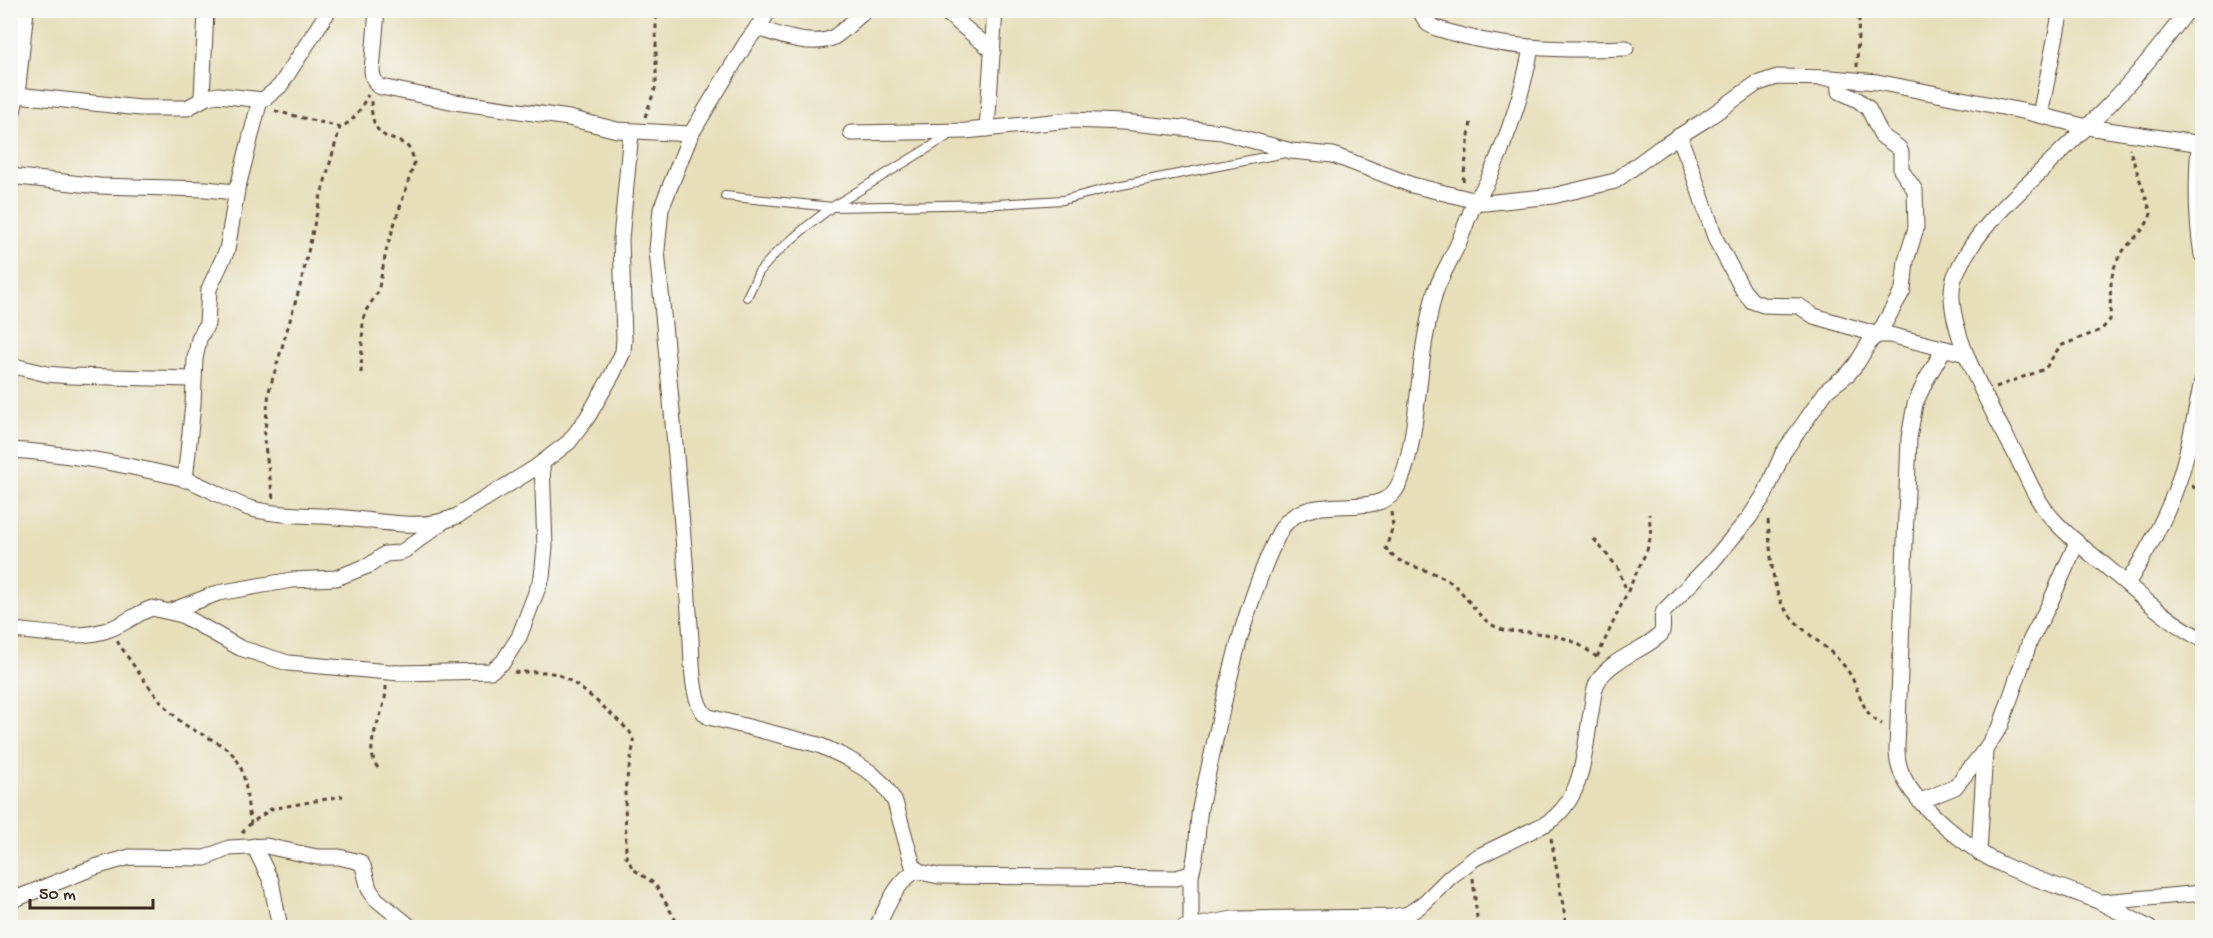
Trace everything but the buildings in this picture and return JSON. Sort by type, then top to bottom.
[{"type":"street","points":[[10,124],[17,95],[26,10]]},
{"type":"street","points":[[202,99],[206,10]]},
{"type":"street","points":[[185,480],[199,339],[207,324],[209,289],[226,250],[237,190],[259,104],[280,86],[329,10]]},
{"type":"street","points":[[377,10],[372,71],[377,85],[455,102],[569,118],[599,127],[635,132],[691,134]]},
{"type":"street","points":[[770,10],[709,101],[691,134],[661,209],[656,240],[685,546],[693,671],[700,710],[715,720],[781,734],[819,745],[870,772],[895,802],[911,861],[917,870],[939,876],[1176,878],[1191,873]]},
{"type":"street","points":[[757,27],[778,37],[826,40],[836,36],[866,10]]},
{"type":"street","points":[[943,10],[993,51]]},
{"type":"street","points":[[987,129],[995,10]]},
{"type":"street","points":[[1419,10],[1428,24],[1448,33],[1531,48],[1626,48]]},
{"type":"street","points":[[2188,10],[2137,74],[2087,127],[2004,206],[1970,246],[1955,276],[1951,296],[1956,324],[1966,354],[1983,393],[2041,503],[2056,522],[2077,542],[2175,623],[2202,639]]},
{"type":"street","points":[[2040,115],[2060,11]]},
{"type":"street","points":[[1406,914],[1392,917],[1233,919],[1189,927],[1191,873],[1200,806],[1221,711],[1248,614],[1263,570],[1280,531],[1289,519],[1300,512],[1377,502],[1388,498],[1397,488],[1408,458],[1425,335],[1436,290],[1468,200],[1488,180],[1503,142],[1527,69],[1531,48]]},
{"type":"street","points":[[851,133],[955,131],[1070,120],[1123,122],[1222,132],[1292,151],[1333,155],[1412,185],[1468,200],[1493,203],[1553,196],[1615,181],[1756,84],[1770,78],[1838,79],[1886,84],[2040,115],[2087,127],[2201,144],[2196,184],[2198,232],[2202,255]]},
{"type":"street","points":[[1388,927],[1424,903],[1450,877],[1475,858],[1550,821],[1568,804],[1575,790],[1596,685],[1610,668],[1660,634],[1663,628],[1662,614],[1664,611],[1749,518],[1765,494],[1783,453],[1827,390],[1848,374],[1863,356],[1870,340],[1878,335],[1903,291],[1906,261],[1916,228],[1915,190],[1901,170],[1899,148],[1882,136],[1868,108],[1858,100],[1839,91],[1838,79]]},
{"type":"street","points":[[17,95],[140,108],[187,108],[202,99],[218,95],[259,104]]},
{"type":"street","points":[[171,611],[218,593],[268,583],[336,578],[370,565],[385,554],[399,553],[445,520],[463,512],[542,463],[560,450],[578,432],[623,352],[621,239],[635,132]]},
{"type":"street","points":[[1679,136],[1716,240],[1743,291],[1752,301],[1763,305],[1798,305],[1814,316],[1878,335],[1890,335],[1966,354]]},
{"type":"street","points":[[10,176],[140,189],[206,189],[233,192],[237,190]]},
{"type":"street","points":[[1944,349],[1915,404],[1909,438],[1897,759],[1899,767],[1907,785],[1921,801],[1979,853],[2035,879],[2100,902],[2142,926]]},
{"type":"street","points":[[10,365],[47,374],[70,376],[194,380]]},
{"type":"street","points":[[2127,584],[2152,542],[2178,483],[2187,455],[2202,381]]},
{"type":"street","points":[[10,450],[57,454],[185,480],[243,505],[277,513],[352,518],[397,524],[445,520]]},
{"type":"street","points":[[10,630],[94,634],[111,629],[150,608],[171,611],[206,627],[240,648],[270,659],[314,667],[441,673],[495,669],[519,637],[542,578],[546,547],[542,463]]},
{"type":"street","points":[[1921,801],[1955,787],[1985,750],[2001,725],[2030,641],[2077,542]]},
{"type":"street","points":[[1979,853],[1985,750]]},
{"type":"street","points":[[254,846],[271,881],[280,927]]},
{"type":"street","points":[[10,901],[95,867],[130,857],[205,858],[229,848],[266,846],[316,857],[339,857],[357,861],[363,866],[369,889],[376,899],[412,927]]},
{"type":"street","points":[[876,927],[896,888],[917,870]]},
{"type":"street","points":[[2100,902],[2202,893]]},
{"type":"lane","points":[[747,297],[759,272],[775,254],[832,207],[955,131]]},
{"type":"lane","points":[[725,196],[832,207],[997,204],[1063,200],[1117,186],[1292,151]]},
{"type":"path","points":[[635,132],[656,86],[658,10]]},
{"type":"path","points":[[1857,81],[1860,10]]},
{"type":"path","points":[[259,104],[340,127],[349,123],[371,90],[372,118],[377,131],[384,137],[406,144],[410,148],[414,159],[408,184],[387,247],[378,292],[365,312],[363,320],[361,373]]},
{"type":"path","points":[[1468,200],[1471,122]]},
{"type":"path","points":[[277,513],[266,463],[264,440],[269,391],[301,283],[320,199],[340,127]]},
{"type":"path","points":[[1983,393],[2045,369],[2060,346],[2101,330],[2110,320],[2111,278],[2117,260],[2144,226],[2151,213],[2124,133]]},
{"type":"path","points":[[1765,494],[1779,600],[1795,620],[1847,670],[1870,716],[1877,722],[1899,731]]},
{"type":"path","points":[[1388,498],[1393,526],[1386,548],[1393,556],[1446,579],[1456,586],[1483,617],[1496,628],[1510,632],[1561,637],[1581,644],[1610,668]]},
{"type":"path","points":[[1597,657],[1651,539],[1649,514]]},
{"type":"path","points":[[1594,539],[1618,568],[1627,593]]},
{"type":"path","points":[[111,629],[121,648],[167,709],[183,723],[231,753],[237,761],[241,770],[251,824]]},
{"type":"path","points":[[495,669],[547,673],[563,677],[630,732],[634,742],[625,789],[626,856],[633,869],[655,884],[680,927]]},
{"type":"path","points":[[378,768],[373,758],[372,739],[385,705],[386,672]]},
{"type":"path","points":[[238,837],[271,809],[343,796]]},
{"type":"path","points":[[1550,821],[1559,889],[1567,927]]},
{"type":"path","points":[[1475,858],[1473,880],[1478,927]]}]
